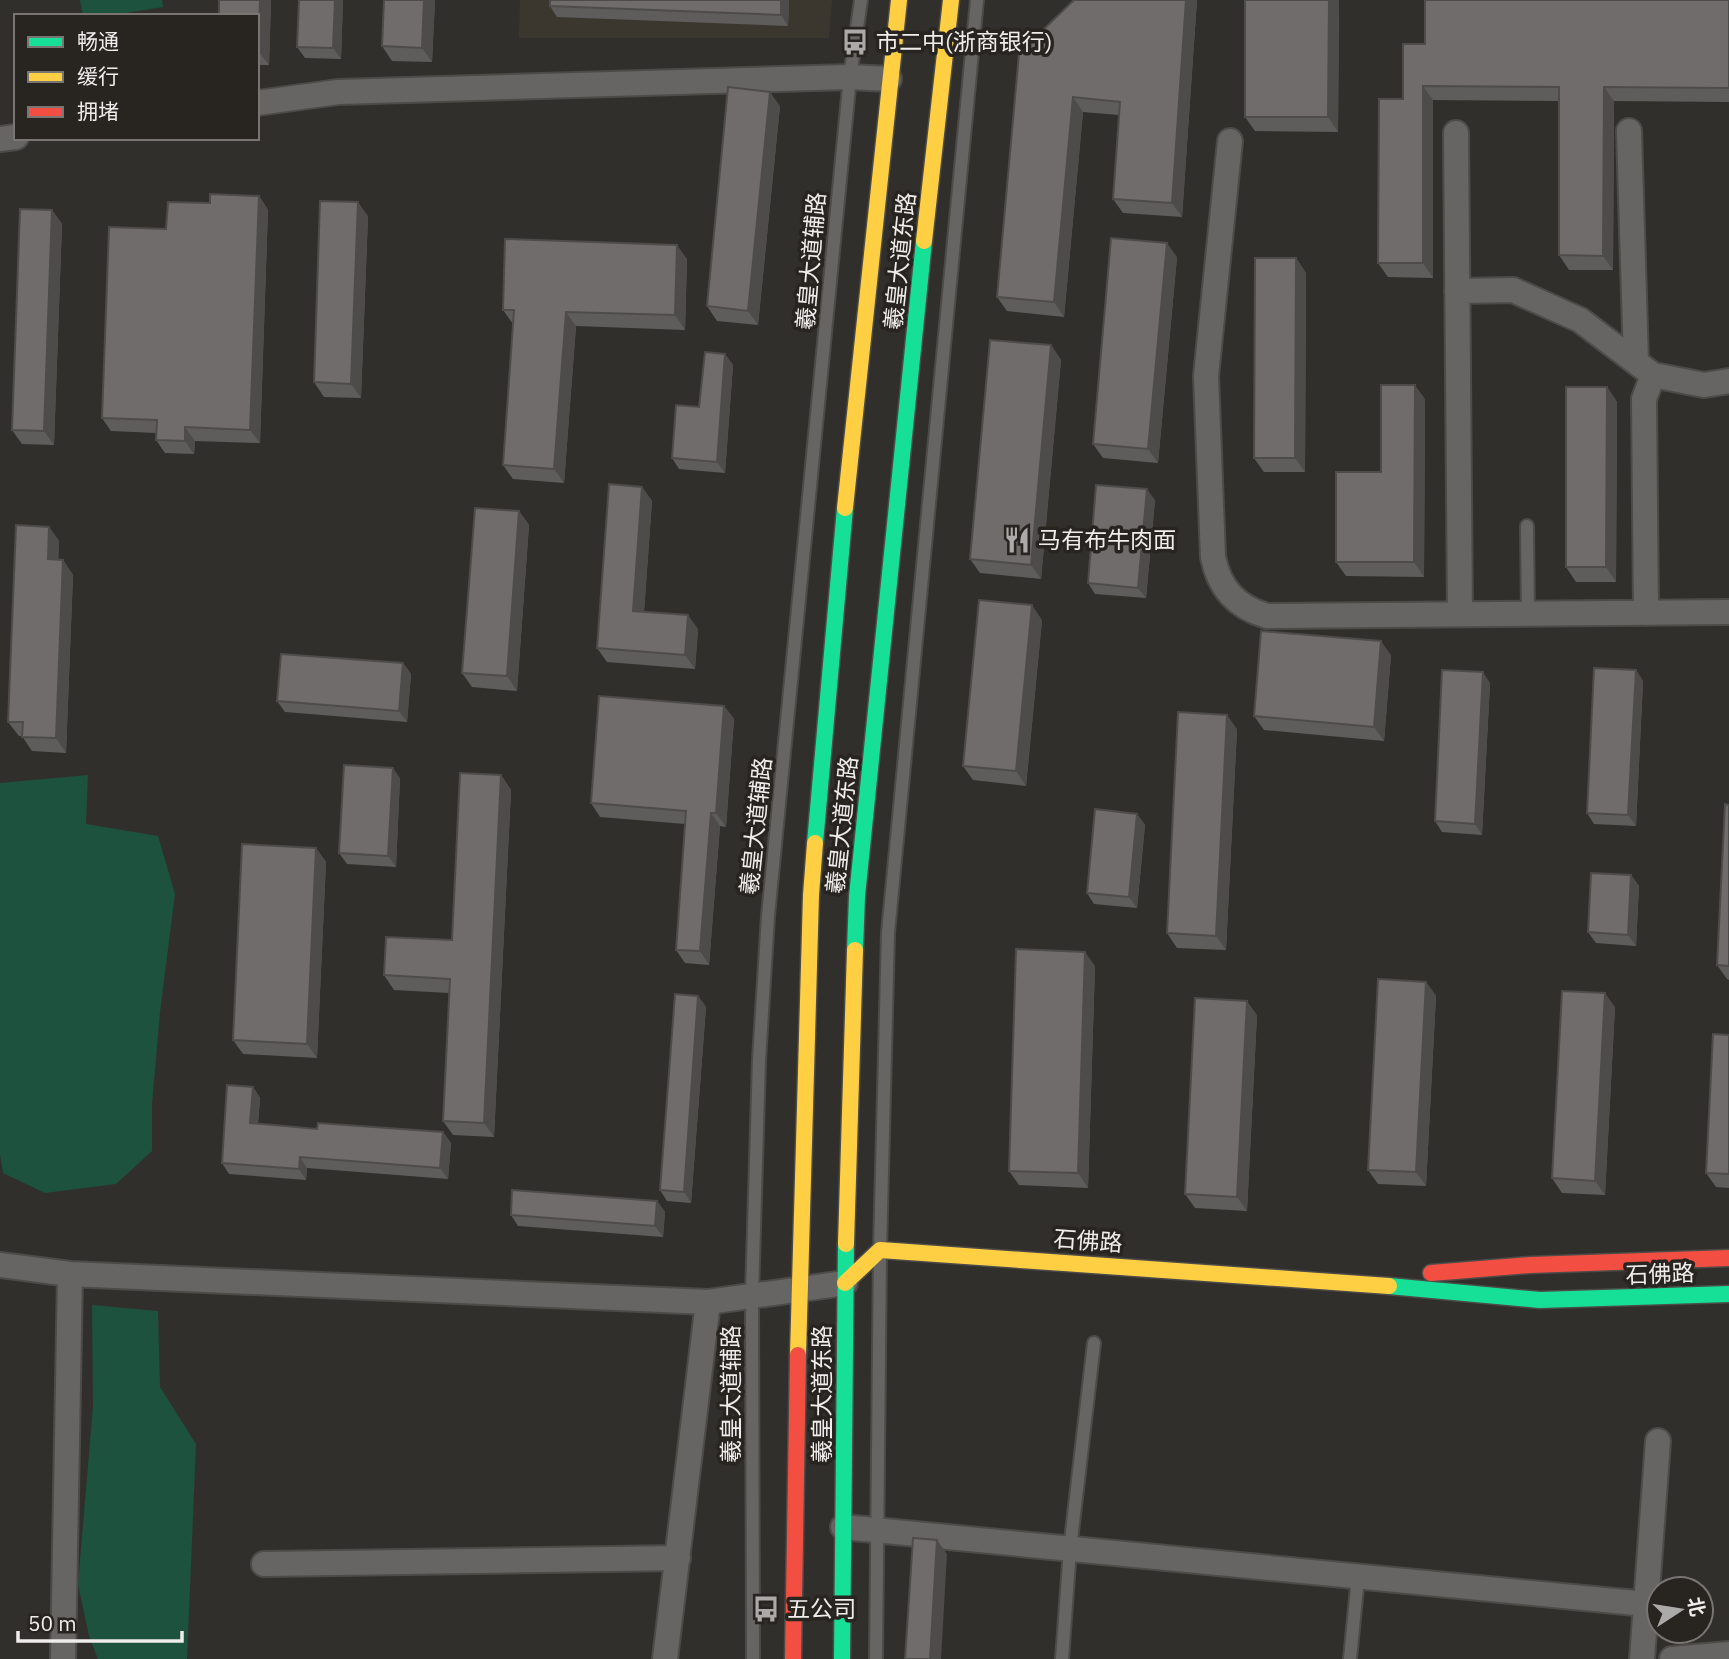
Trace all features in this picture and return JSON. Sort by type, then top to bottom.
[{"type":"main road","name":"羲皇大道东路","points":[[793,1659],[799,1290],[811,895],[838,580],[899,0]]},
{"type":"main road","name":"羲皇大道东路","points":[[842,1659],[845,1283],[858,896],[951,0]]},
{"type":"main road","points":[[845,1283],[880,1250]]},
{"type":"main road","name":"石佛路","points":[[880,1250],[1341,1280],[1540,1300],[1729,1294]]},
{"type":"main road","name":"石佛路","points":[[1341,1280],[1530,1265],[1729,1258]]},
{"type":"street","points":[[259,103],[338,92],[850,77],[889,79]]},
{"type":"street","points":[[1629,131],[1644,368],[1646,613]]},
{"type":"street","points":[[1456,133],[1460,614]]},
{"type":"street","points":[[1230,141],[1206,376],[1213,557],[1219,580],[1234,600],[1267,616],[1729,612]]},
{"type":"street","points":[[1457,291],[1513,290],[1580,320],[1644,368],[1704,385],[1729,381]]},
{"type":"street","points":[[0,1265],[71,1274],[708,1303],[845,1283]]},
{"type":"street","points":[[63,1659],[71,1274]]},
{"type":"street","points":[[665,1659],[708,1303]]},
{"type":"street","points":[[1648,1575],[1658,1441]]},
{"type":"street","points":[[844,1527],[1645,1604]]},
{"type":"street","points":[[264,1564],[678,1559]]},
{"type":"street","points":[[1642,1659],[1645,1618]]},
{"type":"street","points":[[1672,1659],[1729,1654]]},
{"type":"lane","name":"羲皇大道辅路","points":[[753,1659],[752,1295],[759,1060],[768,916],[850,77],[861,0]]},
{"type":"lane","points":[[876,1659],[880,1250],[888,933],[977,0]]},
{"type":"lane","points":[[1527,526],[1528,614]]},
{"type":"lane","points":[[1062,1659],[1070,1549],[1094,1343]]},
{"type":"lane","points":[[1350,1659],[1358,1577]]},
{"type":"shaded area","points":[[520,0],[832,0],[829,38],[519,38]]},
{"type":"green space","points":[[80,0],[162,0],[163,7],[119,14],[83,14]]},
{"type":"green space","points":[[88,775],[86,824],[158,836],[175,894],[160,1012],[152,1104],[152,1151],[116,1184],[45,1193],[3,1173],[0,1155],[0,783]]},
{"type":"green space","points":[[92,1305],[158,1311],[160,1387],[196,1444],[187,1659],[98,1659],[89,1636],[78,1584],[93,1406]]},
{"type":"building","points":[[219,0],[260,0],[259,26],[259,14],[219,14]]},
{"type":"building","points":[[299,0],[335,0],[333,48],[297,47]]},
{"type":"building","points":[[384,0],[424,0],[422,48],[382,46]]},
{"type":"building","points":[[550,0],[781,0],[781,15],[550,6]]},
{"type":"building","points":[[1074,0],[1186,0],[1172,203],[1113,199],[1120,102],[1073,97],[1054,302],[997,297],[1019,53]]},
{"type":"building","points":[[1245,0],[1329,0],[1328,117],[1245,117]]},
{"type":"building","points":[[1425,0],[1729,0],[1729,88],[1604,87],[1603,256],[1559,255],[1559,87],[1423,86],[1423,263],[1378,263],[1379,99],[1403,99],[1403,44],[1425,44]]},
{"type":"building","points":[[728,87],[770,92],[748,311],[707,306]]},
{"type":"building","points":[[210,194],[259,196],[250,430],[185,427],[185,441],[156,440],[157,420],[102,418],[109,227],[166,229],[168,202],[210,203]]},
{"type":"building","points":[[320,201],[358,202],[351,384],[314,382]]},
{"type":"building","points":[[20,209],[52,210],[44,431],[12,430]]},
{"type":"building","points":[[1111,238],[1167,243],[1148,449],[1093,444]]},
{"type":"building","points":[[505,239],[677,245],[675,315],[566,312],[554,469],[503,465],[514,310],[503,310]]},
{"type":"building","points":[[1255,258],[1296,258],[1295,458],[1254,458]]},
{"type":"building","points":[[990,340],[1051,345],[1031,565],[970,559]]},
{"type":"building","points":[[705,352],[725,354],[717,462],[672,458],[676,405],[699,407]]},
{"type":"building","points":[[1381,385],[1415,385],[1414,562],[1336,562],[1336,472],[1381,472]]},
{"type":"building","points":[[1566,387],[1607,387],[1606,567],[1566,567]]},
{"type":"building","points":[[609,484],[642,487],[633,611],[688,615],[685,655],[597,648]]},
{"type":"building","points":[[1096,485],[1147,489],[1138,588],[1088,583]]},
{"type":"building","points":[[475,508],[519,511],[507,676],[462,673]]},
{"type":"building","points":[[16,525],[49,527],[48,559],[63,560],[56,738],[22,737],[23,722],[8,722]]},
{"type":"building","points":[[979,600],[1032,605],[1016,771],[963,766]]},
{"type":"building","points":[[1261,631],[1381,641],[1374,727],[1254,716]]},
{"type":"building","points":[[281,654],[403,663],[399,711],[277,701]]},
{"type":"building","points":[[1594,668],[1636,670],[1628,815],[1587,813]]},
{"type":"building","points":[[1442,670],[1483,672],[1475,824],[1435,821]]},
{"type":"building","points":[[599,696],[724,706],[716,813],[711,813],[700,951],[676,950],[686,811],[591,803]]},
{"type":"building","points":[[1178,712],[1227,715],[1216,936],[1167,933]]},
{"type":"building","points":[[344,765],[393,768],[388,856],[339,853]]},
{"type":"building","points":[[460,773],[501,775],[484,1123],[443,1121],[450,979],[384,975],[386,937],[452,940]]},
{"type":"building","points":[[1725,804],[1729,805],[1729,966],[1717,965]]},
{"type":"building","points":[[1095,809],[1137,814],[1129,897],[1087,893]]},
{"type":"building","points":[[242,844],[316,848],[307,1044],[233,1040]]},
{"type":"building","points":[[1591,873],[1631,875],[1628,935],[1588,932]]},
{"type":"building","points":[[1016,949],[1085,952],[1078,1173],[1009,1171]]},
{"type":"building","points":[[1378,979],[1426,982],[1416,1172],[1368,1170]]},
{"type":"building","points":[[1562,991],[1605,993],[1595,1181],[1552,1178]]},
{"type":"building","points":[[675,994],[698,996],[684,1192],[660,1190]]},
{"type":"building","points":[[1195,998],[1247,1001],[1237,1197],[1185,1194]]},
{"type":"building","points":[[1713,1034],[1729,1035],[1729,1174],[1706,1173]]},
{"type":"building","points":[[227,1085],[253,1087],[250,1123],[317,1129],[318,1123],[443,1132],[440,1168],[300,1157],[299,1169],[222,1163]]},
{"type":"building","points":[[512,1190],[657,1201],[655,1226],[511,1215]]},
{"type":"building","points":[[913,1538],[937,1540],[930,1659],[905,1659]]},
{"type":"traffic: fast","points":[[855,950],[857,896],[924,241]]},
{"type":"traffic: fast","points":[[815,843],[845,508]]},
{"type":"traffic: fast","points":[[842,1659],[846,1244]]},
{"type":"traffic: fast","points":[[1389,1286],[1540,1300],[1729,1294]]},
{"type":"traffic: slow","points":[[845,508],[899,0]]},
{"type":"traffic: slow","points":[[924,241],[951,0]]},
{"type":"traffic: slow","points":[[798,1355],[811,895],[815,843]]},
{"type":"traffic: slow","points":[[846,1244],[855,950]]},
{"type":"traffic: slow","points":[[845,1283],[880,1250],[1389,1286]]},
{"type":"traffic: jam","points":[[1431,1273],[1530,1265],[1729,1258]]},
{"type":"traffic: jam","points":[[793,1659],[798,1355]]},
{"type":"place","name":"市二中(浙商银行)","points":[[855,42]]},
{"type":"place","name":"马有布牛肉面","points":[[1017,540]]},
{"type":"place","name":"五公司","points":[[766,1609]]}]
